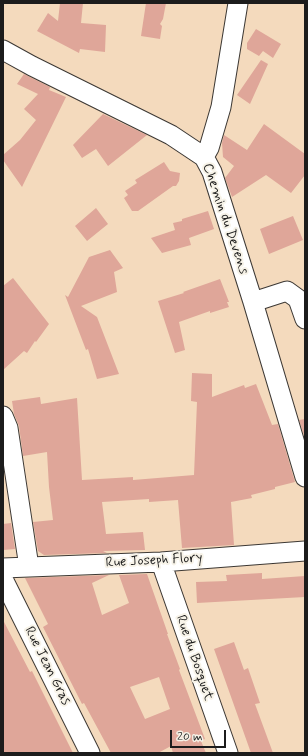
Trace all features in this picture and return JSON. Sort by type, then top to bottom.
[{"type":"street","points":[[204,157],[209,148],[221,107],[238,3]]},
{"type":"street","name":"Chemin du Devens","points":[[3,50],[171,135],[204,157],[212,172],[253,302],[305,477]]},
{"type":"street","points":[[253,302],[287,291],[298,299],[305,319]]},
{"type":"street","points":[[3,416],[8,428],[29,567]]},
{"type":"street","name":"Rue Joseph Flory","points":[[3,568],[161,562],[305,551]]},
{"type":"street","name":"Rue du Bosquet","points":[[161,562],[228,753]]},
{"type":"street","name":"Rue Jean Gras","points":[[3,579],[90,753]]},
{"type":"building","points":[[60,3],[83,3],[81,23],[106,25],[105,52],[80,49],[79,53],[37,31],[48,13],[58,21]]},
{"type":"building","points":[[146,3],[166,3],[163,19],[160,24],[162,26],[160,39],[141,36]]},
{"type":"building","points":[[256,29],[281,44],[273,58],[263,51],[259,56],[247,49],[247,43]]},
{"type":"building","points":[[261,60],[268,64],[250,104],[237,95]]},
{"type":"building","points":[[24,74],[50,87],[49,90],[66,97],[22,187],[3,160],[3,155],[20,140],[36,120],[24,109],[38,94],[17,84]]},
{"type":"building","points":[[103,114],[147,135],[108,166],[96,149],[82,158],[73,145]]},
{"type":"building","points":[[264,124],[305,154],[305,175],[291,193],[266,175],[232,197],[225,178],[234,166],[223,157],[222,143],[224,135],[247,150]]},
{"type":"building","points":[[164,162],[170,171],[180,173],[179,181],[176,186],[173,186],[138,211],[132,211],[124,198],[128,195],[125,191],[137,183],[135,180]]},
{"type":"building","points":[[96,208],[108,224],[87,241],[75,226]]},
{"type":"building","points":[[208,211],[214,229],[189,238],[191,245],[162,253],[151,238],[175,230],[173,223]]},
{"type":"building","points":[[293,216],[303,240],[269,254],[260,229]]},
{"type":"building","points":[[110,250],[123,268],[114,272],[117,292],[81,306],[97,317],[119,374],[97,379],[88,349],[86,350],[65,295],[68,297],[89,257]]},
{"type":"building","points":[[13,278],[49,324],[27,353],[24,351],[3,370],[3,286]]},
{"type":"building","points":[[220,279],[229,302],[227,302],[229,307],[210,313],[210,311],[179,322],[185,350],[175,353],[158,301]]},
{"type":"building","points":[[192,373],[212,374],[212,397],[244,385],[245,388],[256,384],[272,425],[278,424],[295,482],[251,495],[252,498],[231,502],[234,545],[182,548],[178,500],[149,502],[149,499],[102,502],[106,534],[143,532],[145,550],[44,555],[38,551],[33,522],[53,520],[47,452],[23,456],[19,426],[14,414],[12,401],[40,397],[41,404],[77,398],[82,480],[133,477],[133,480],[194,475],[197,402],[191,401]]},
{"type":"building","points":[[305,419],[305,438],[299,420]]},
{"type":"building","points":[[11,523],[15,549],[3,550],[3,524]]},
{"type":"building","points":[[262,573],[262,579],[305,576],[305,597],[197,603],[196,582],[227,581],[226,575]]},
{"type":"building","points":[[147,574],[180,669],[179,670],[205,739],[201,741],[206,753],[173,753],[171,746],[158,753],[111,753],[84,703],[82,704],[43,627],[48,624],[25,578],[109,575],[92,583],[102,615],[129,603],[119,575]],"holes":[[[159,677],[170,709],[145,719],[130,687]]]},
{"type":"building","points":[[3,620],[30,672],[32,671],[73,753],[3,753]]},
{"type":"building","points":[[234,642],[244,670],[248,668],[260,703],[255,704],[273,753],[251,753],[214,649]]}]
